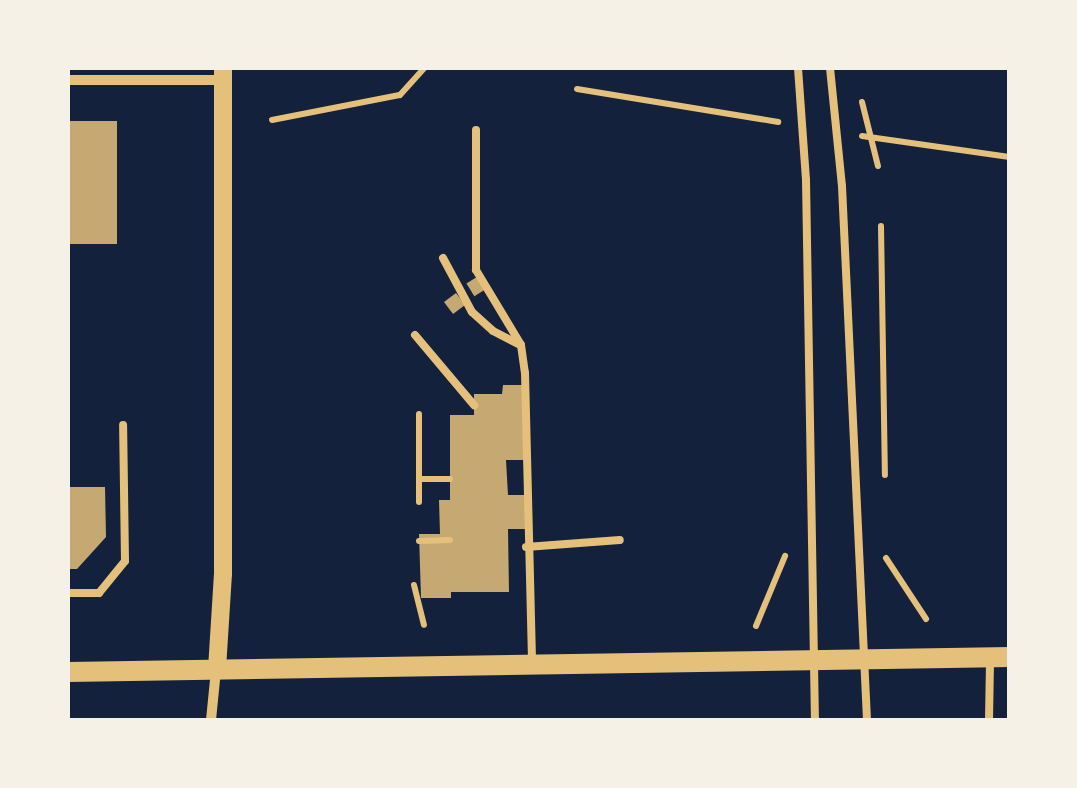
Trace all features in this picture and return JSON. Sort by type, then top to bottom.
[{"type":"main road","points":[[68,672],[1000,657]]},
{"type":"street","points":[[68,80],[222,74],[223,555],[211,720]]},
{"type":"lane","points":[[798,68],[806,180],[815,720]]},
{"type":"lane","points":[[830,68],[842,186],[866,720]]},
{"type":"lane","points":[[476,130],[476,270],[521,345],[532,666]]},
{"type":"lane","points":[[443,258],[472,312],[493,331],[521,345]]},
{"type":"lane","points":[[415,335],[474,405]]},
{"type":"lane","points":[[68,593],[99,594],[125,561],[123,425]]},
{"type":"lane","points":[[526,547],[620,540]]},
{"type":"lane","points":[[989,720],[1000,657]]},
{"type":"path","points":[[272,120],[400,95],[424,68]]},
{"type":"path","points":[[577,90],[790,121]]},
{"type":"path","points":[[860,96],[878,166]]},
{"type":"path","points":[[857,134],[1010,157]]},
{"type":"path","points":[[881,226],[885,481]]},
{"type":"path","points":[[419,414],[419,502]]},
{"type":"path","points":[[419,479],[450,479]]},
{"type":"path","points":[[419,540],[450,540]]},
{"type":"path","points":[[886,540],[886,560],[926,619]]},
{"type":"path","points":[[414,585],[424,625]]},
{"type":"building","points":[[68,121],[117,121],[117,244],[68,244]]},
{"type":"building","points":[[480,275],[488,288],[474,296],[466,283]]},
{"type":"building","points":[[456,293],[465,305],[453,314],[444,302]]},
{"type":"building","points":[[503,385],[526,385],[525,460],[506,460],[508,495],[526,495],[527,529],[508,529],[509,592],[451,592],[451,598],[421,598],[419,534],[440,534],[439,500],[450,500],[450,415],[474,415],[474,394],[502,394]]},
{"type":"building","points":[[68,487],[105,487],[106,537],[77,569],[68,569]]}]
